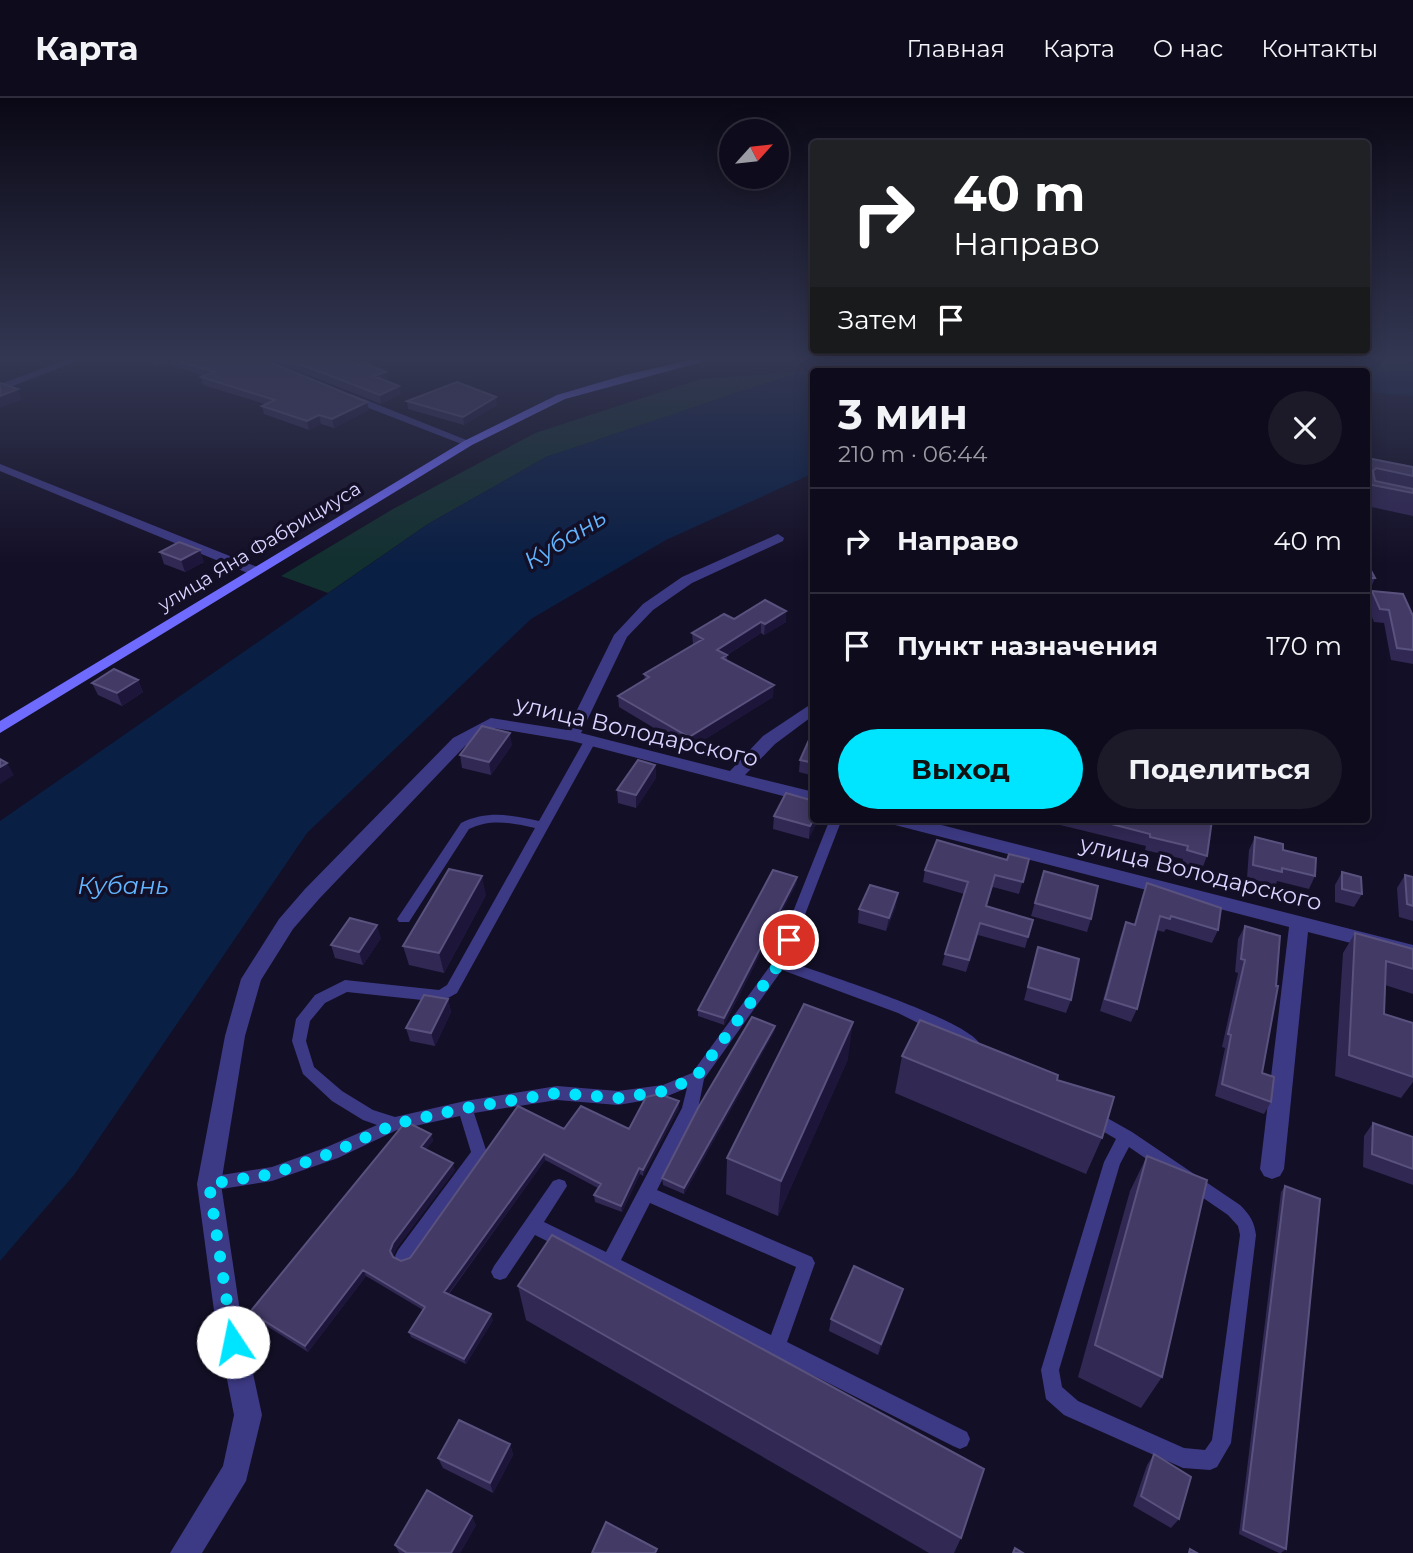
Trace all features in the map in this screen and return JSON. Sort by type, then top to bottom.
[{"type":"street","points":[[429,428],[468,443]]},
{"type":"street","name":"улица Яна Фабрициуса","points":[[0,728],[255,571],[468,443],[499,428]]},
{"type":"street","points":[[1,468],[255,571]]},
{"type":"street","points":[[572,736],[621,635],[648,607],[687,580],[778,538]]},
{"type":"street","points":[[734,778],[769,740],[810,710]]},
{"type":"street","name":"улица Володарского","points":[[209,1184],[235,1036],[251,979],[286,925],[312,894],[459,741],[491,723],[572,736],[810,797]]},
{"type":"street","name":"улица Володарского","points":[[910,823],[1413,953]]},
{"type":"street","points":[[1272,1170],[1298,923]]},
{"type":"street","points":[[185,1553],[236,1471],[248,1415],[228,1318],[209,1184]]},
{"type":"lane","points":[[395,1124],[368,1115],[347,1102],[308,1070],[299,1041],[303,1019],[320,999],[345,986],[423,996],[441,996],[452,989],[590,741]]},
{"type":"lane","points":[[404,919],[465,826],[479,818],[495,816],[543,826]]},
{"type":"lane","points":[[610,1263],[690,1109],[696,1077],[779,964],[834,823]]},
{"type":"lane","points":[[779,964],[858,991],[946,1027],[991,1054]]},
{"type":"lane","points":[[209,1184],[272,1174],[332,1153],[395,1124],[465,1108],[557,1093],[618,1098],[665,1091],[696,1077]]},
{"type":"lane","points":[[404,1256],[479,1153],[465,1108]]},
{"type":"lane","points":[[1081,1109],[1126,1137],[1234,1210],[1245,1222],[1248,1235],[1221,1443],[1210,1460],[1183,1458],[1071,1408],[1053,1392],[1050,1370],[1112,1162],[1126,1137]]},
{"type":"lane","points":[[499,1272],[559,1186]]},
{"type":"lane","points":[[646,1193],[806,1263],[776,1347]]},
{"type":"lane","points":[[533,1224],[960,1439]]},
{"type":"green space","points":[[551,428],[633,428],[546,457],[428,524],[328,593],[281,576],[393,509],[535,433]]},
{"type":"water","name":"Кубань","points":[[633,428],[810,428],[810,475],[666,540],[531,619],[307,833],[74,1175],[0,1261],[0,821],[428,524],[546,457]]},
{"type":"building","points":[[1370,459],[1413,467],[1413,476],[1376,468],[1373,471],[1375,481],[1413,489],[1413,493],[1370,485]]},
{"type":"building","points":[[179,542],[200,550],[181,560],[160,552]]},
{"type":"building","points":[[1372,591],[1403,594],[1413,616],[1413,650],[1397,648],[1389,610],[1380,609]]},
{"type":"building","points":[[765,600],[786,611],[765,624],[761,622],[717,650],[727,655],[722,658],[774,685],[689,737],[618,696],[649,677],[644,674],[703,639],[692,633],[724,614],[734,619]]},
{"type":"building","points":[[114,669],[138,680],[117,693],[92,683]]},
{"type":"building","points":[[482,726],[510,733],[489,762],[460,755]]},
{"type":"building","points":[[809,740],[810,740],[810,762],[800,760]]},
{"type":"building","points":[[638,760],[655,765],[636,795],[617,790]]},
{"type":"building","points":[[786,793],[810,800],[810,826],[774,816]]},
{"type":"building","points":[[1107,823],[1212,823],[1207,856],[1187,850],[1188,846],[1150,837],[1150,834]]},
{"type":"building","points":[[1255,837],[1283,844],[1283,850],[1316,858],[1315,876],[1282,868],[1282,872],[1253,865]]},
{"type":"building","points":[[937,840],[1007,860],[1009,854],[1029,859],[1023,882],[995,875],[986,906],[1033,920],[1028,937],[980,923],[969,960],[945,954],[968,882],[925,870]]},
{"type":"building","points":[[449,869],[482,876],[439,953],[403,946]]},
{"type":"building","points":[[773,870],[797,877],[724,1018],[698,1010]]},
{"type":"building","points":[[1044,871],[1098,886],[1091,919],[1035,903]]},
{"type":"building","points":[[1342,872],[1361,877],[1362,894],[1342,889]]},
{"type":"building","points":[[1405,875],[1413,877],[1413,906],[1407,904]]},
{"type":"building","points":[[1147,883],[1221,908],[1218,930],[1171,916],[1170,919],[1160,916],[1137,1009],[1105,999],[1126,922],[1135,925]]},
{"type":"building","points":[[870,885],[898,893],[889,918],[859,909]]},
{"type":"building","points":[[350,918],[377,925],[359,952],[331,945]]},
{"type":"building","points":[[1245,926],[1280,936],[1278,986],[1262,1073],[1274,1077],[1271,1102],[1222,1084],[1231,1035],[1228,1034],[1245,960],[1241,959]]},
{"type":"building","points":[[1355,933],[1413,949],[1413,969],[1386,961],[1384,1014],[1413,1023],[1413,1077],[1349,1055]]},
{"type":"building","points":[[1038,947],[1079,959],[1071,1000],[1028,987]]},
{"type":"building","points":[[424,995],[448,999],[431,1033],[406,1028]]},
{"type":"building","points":[[804,1004],[853,1022],[781,1181],[727,1158]]},
{"type":"building","points":[[752,1017],[775,1026],[684,1188],[662,1178],[698,1108]]},
{"type":"building","points":[[920,1020],[1058,1075],[1057,1080],[1114,1097],[1102,1138],[902,1056]]},
{"type":"building","points":[[659,1094],[679,1101],[643,1170],[639,1168],[621,1206],[594,1195],[601,1184],[544,1154],[444,1292],[491,1314],[464,1359],[409,1332],[425,1307],[363,1270],[305,1346],[250,1312],[403,1125],[409,1123],[431,1134],[421,1147],[453,1163],[393,1243],[390,1251],[393,1257],[401,1261],[410,1258],[518,1106],[564,1129],[581,1106],[629,1129],[646,1097]]},
{"type":"building","points":[[1373,1123],[1413,1137],[1413,1169],[1372,1154]]},
{"type":"building","points":[[1147,1156],[1207,1180],[1162,1377],[1095,1345]]},
{"type":"building","points":[[1285,1186],[1320,1199],[1286,1549],[1243,1530]]},
{"type":"building","points":[[552,1235],[984,1469],[961,1538],[518,1286]]},
{"type":"building","points":[[854,1266],[903,1289],[881,1344],[831,1319]]},
{"type":"building","points":[[459,1420],[510,1444],[490,1483],[438,1458]]},
{"type":"building","points":[[1154,1454],[1191,1477],[1179,1519],[1141,1496]]},
{"type":"building","points":[[427,1490],[472,1516],[451,1553],[407,1553],[395,1545]]},
{"type":"building","points":[[606,1522],[657,1549],[655,1553],[592,1553]]},
{"type":"route","points":[[233,1342],[209,1184],[272,1174],[332,1153],[395,1124],[465,1108],[557,1093],[618,1098],[665,1091],[696,1077],[779,964],[789,940]]}]
